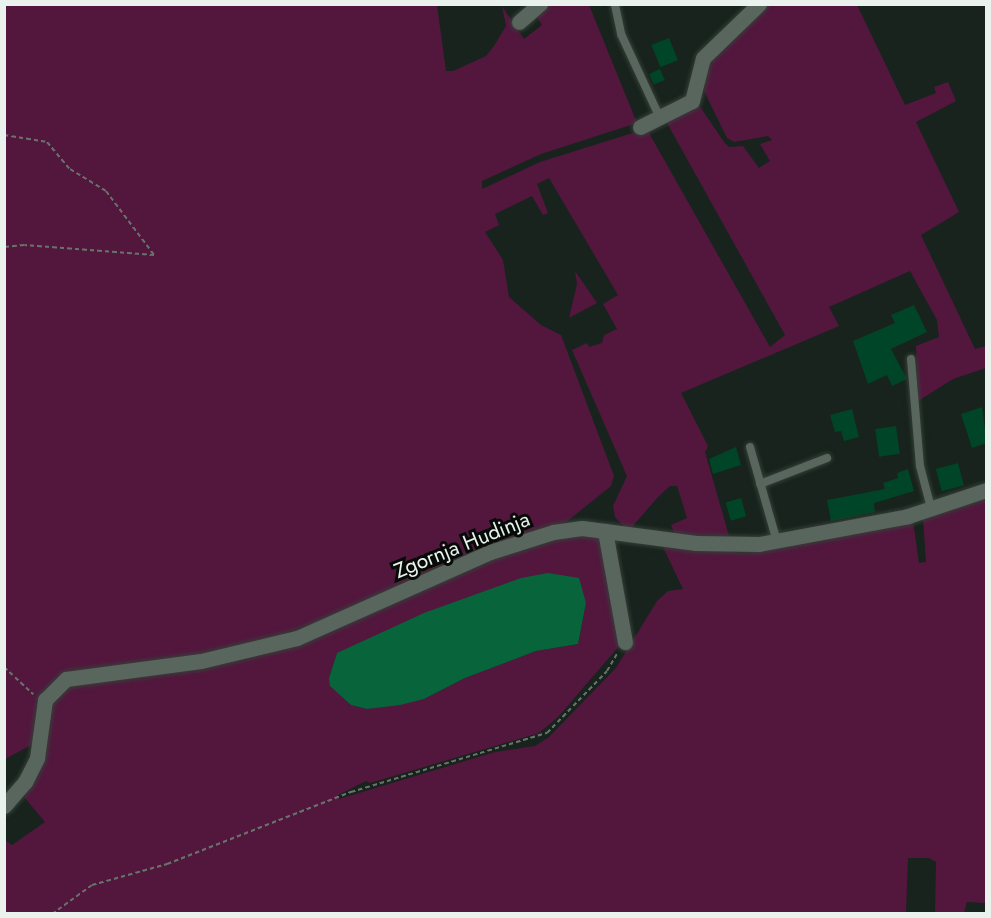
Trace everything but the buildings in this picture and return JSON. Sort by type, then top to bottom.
[{"type":"street","points":[[519,21],[540,4]]},
{"type":"street","points":[[640,127],[692,101],[703,58],[759,4]]},
{"type":"street","name":"Zgornja Hudinja","points":[[45,700],[66,679],[201,661],[297,638],[490,552],[553,532],[582,528],[696,543],[777,542],[931,508],[987,490]]},
{"type":"street","points":[[605,531],[625,642]]},
{"type":"street","points":[[4,806],[25,782],[40,741],[45,700]]},
{"type":"lane","points":[[615,5],[621,34],[660,118]]},
{"type":"lane","points":[[910,358],[920,466],[931,508]]},
{"type":"lane","points":[[750,447],[777,542]]},
{"type":"lane","points":[[760,484],[827,458]]},
{"type":"path","points":[[4,135],[47,142],[70,169],[106,191],[154,255],[24,245],[4,247]]},
{"type":"path","points":[[52,914],[92,885],[167,864],[351,792],[547,734],[607,671],[625,642]]},
{"type":"path","points":[[4,667],[37,699],[45,700]]},
{"type":"shaded area","points":[[5,5],[437,5],[446,71],[453,71],[486,56],[494,46],[506,26],[502,6],[524,39],[542,25],[535,14],[546,5],[589,5],[637,123],[541,154],[482,181],[482,189],[540,162],[639,131],[699,105],[729,147],[743,146],[759,168],[770,161],[760,144],[772,140],[768,136],[734,142],[727,138],[704,91],[708,59],[765,5],[857,5],[905,105],[936,93],[934,87],[948,82],[956,101],[916,122],[959,212],[921,235],[975,349],[986,346],[986,368],[953,379],[918,401],[916,346],[939,337],[937,320],[910,271],[829,307],[839,326],[681,393],[708,446],[705,452],[729,536],[675,535],[671,525],[687,518],[677,486],[670,486],[632,527],[623,526],[615,517],[613,506],[627,476],[572,350],[587,343],[589,347],[602,343],[604,335],[617,329],[603,304],[618,295],[549,178],[537,184],[548,213],[543,215],[532,196],[495,214],[499,225],[485,232],[503,260],[509,297],[541,325],[561,335],[614,476],[611,486],[565,523],[523,534],[297,630],[216,654],[71,672],[43,692],[36,710],[35,743],[5,759]],"holes":[[[667,123],[785,335],[770,347],[649,133]]]},
{"type":"shaded area","points":[[575,271],[597,303],[569,318],[577,284]]},
{"type":"shaded area","points":[[986,499],[986,903],[967,902],[964,913],[935,913],[936,862],[929,858],[908,858],[906,913],[5,913],[4,839],[12,845],[45,822],[24,797],[39,774],[51,702],[71,682],[219,663],[518,547],[581,534],[598,538],[606,548],[620,645],[558,717],[539,733],[370,783],[366,781],[338,795],[339,799],[495,752],[535,746],[549,737],[616,668],[657,601],[668,591],[683,589],[662,545],[744,553],[913,521],[919,563],[926,562],[923,518]],"holes":[[[586,603],[578,644],[536,651],[465,678],[424,699],[367,709],[351,705],[329,678],[337,653]]]},
{"type":"shaded area","points":[[548,573],[579,578],[586,603],[578,644],[536,651],[465,678],[424,699],[400,705],[367,709],[351,705],[330,686],[329,678],[337,653],[424,613],[521,578]]}]
